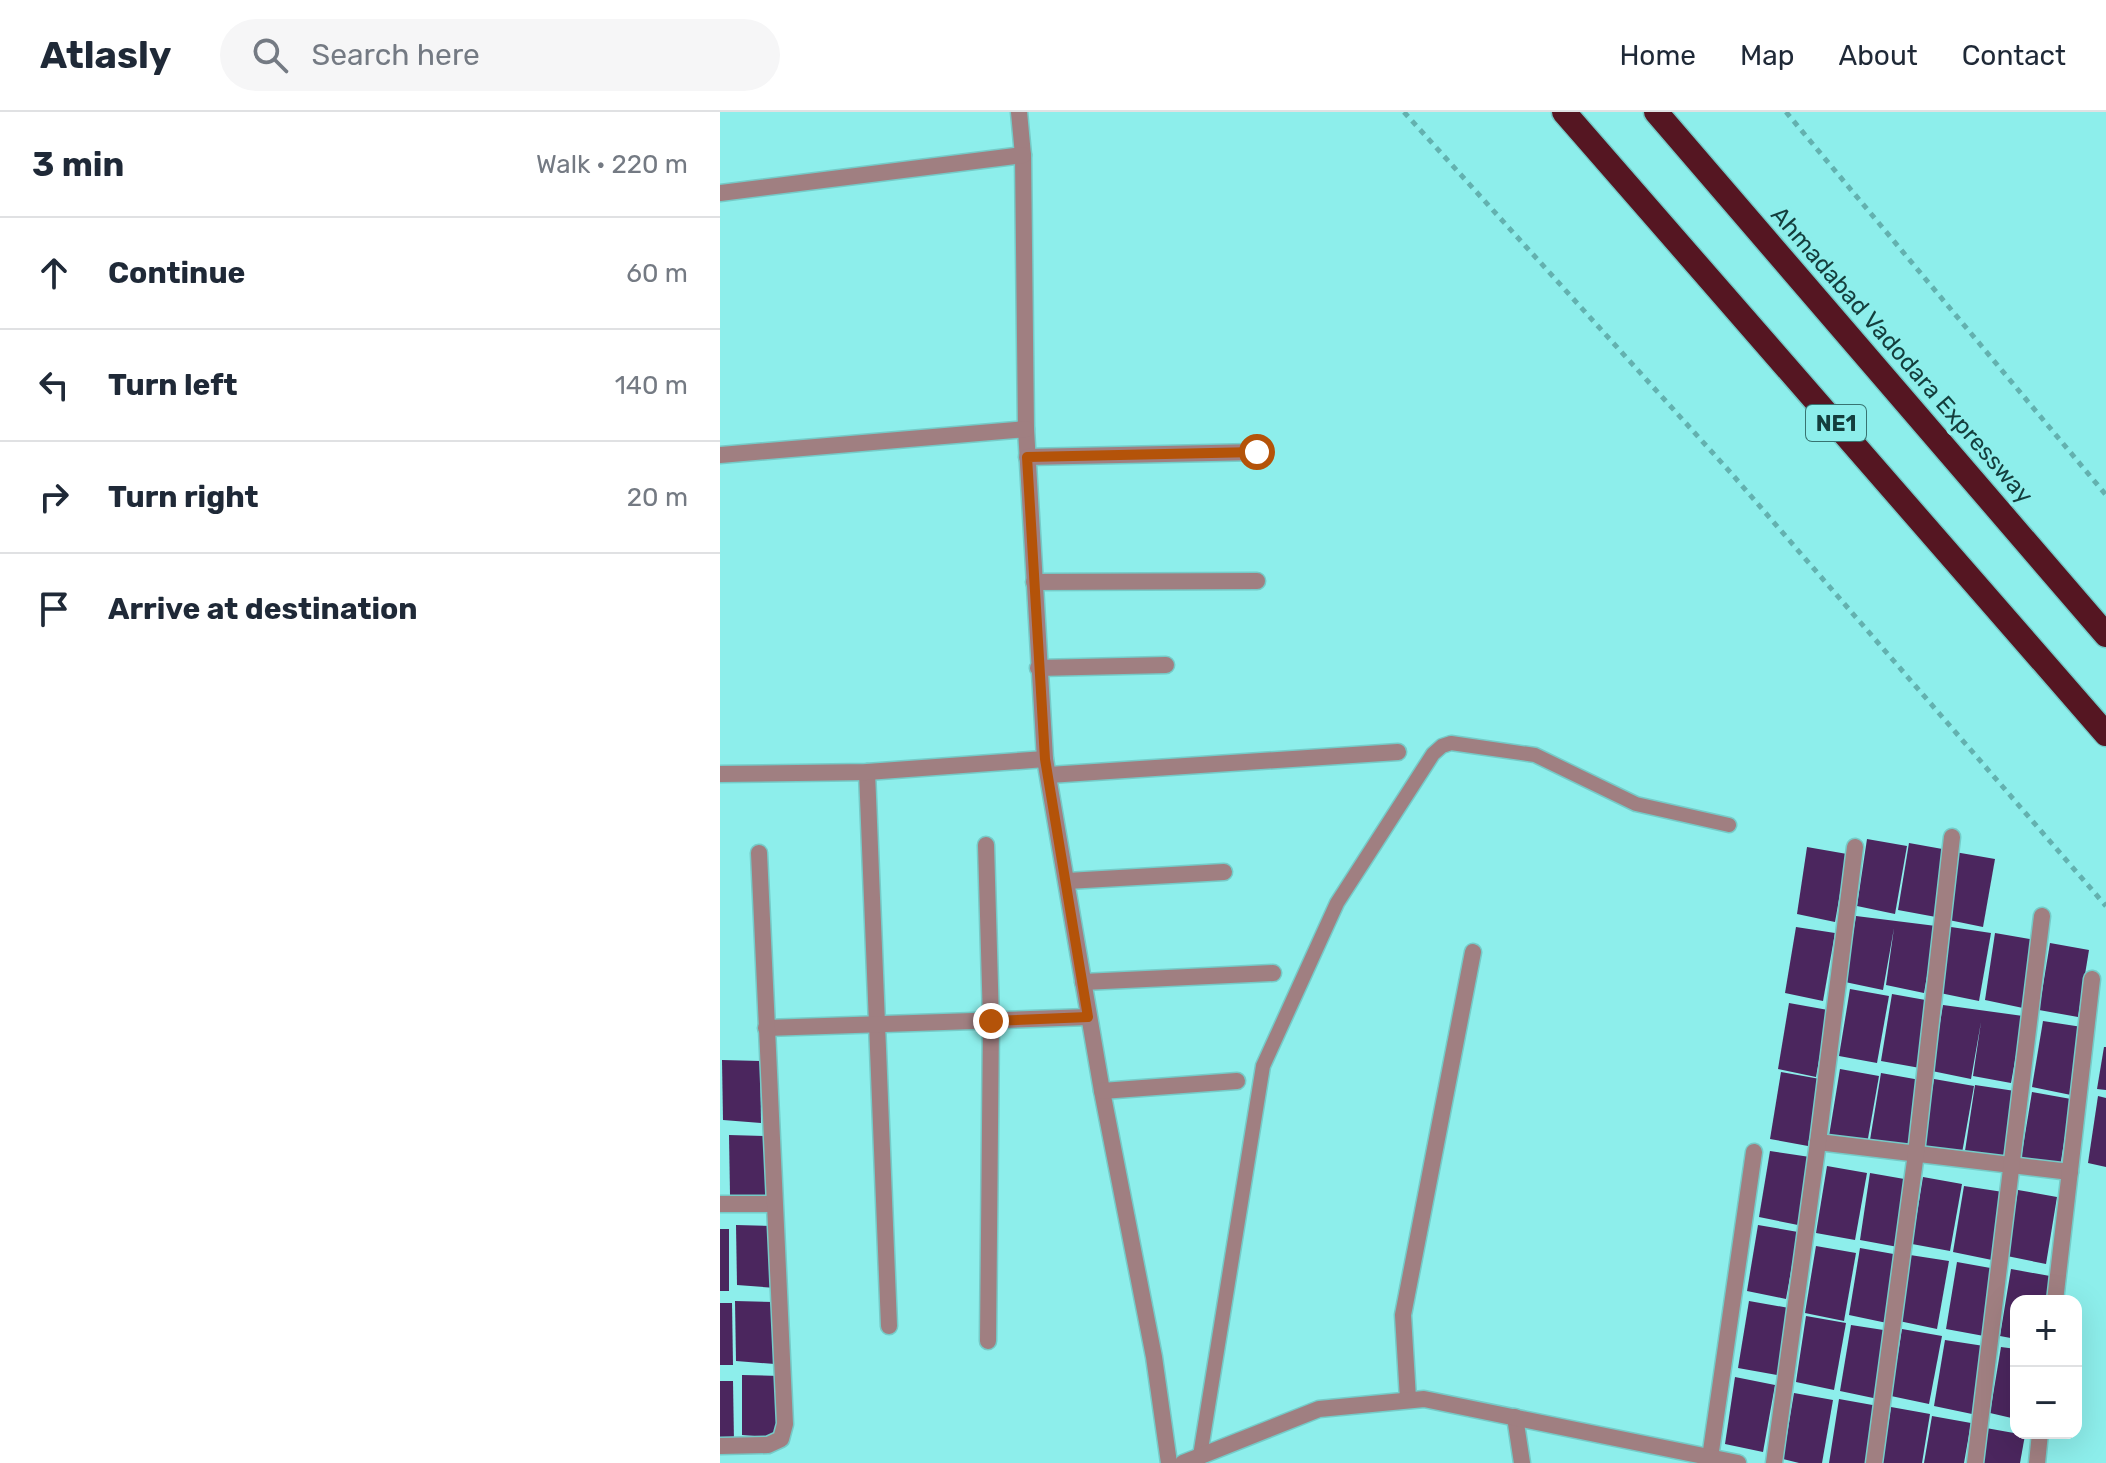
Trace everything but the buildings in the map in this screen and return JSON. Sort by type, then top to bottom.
[{"type":"highway","name":"NE1","points":[[1564,112],[2106,734]]},
{"type":"highway","name":"Ahmadabad Vadodara Expressway","points":[[1656,112],[2106,635]]},
{"type":"street","points":[[1019,112],[1023,155],[1027,457],[1038,668],[1047,767],[1088,1017],[1154,1357],[1169,1463]]},
{"type":"street","points":[[720,193],[1023,155]]},
{"type":"street","points":[[720,455],[1026,429]]},
{"type":"street","points":[[1027,457],[1257,452]]},
{"type":"street","points":[[1034,582],[1257,581]]},
{"type":"street","points":[[1038,668],[1166,665]]},
{"type":"street","points":[[720,774],[1047,767],[1398,752]]},
{"type":"street","points":[[867,772],[889,1326]]},
{"type":"street","points":[[1874,1463],[1916,1153],[1952,837]]},
{"type":"street","points":[[986,845],[991,1021],[988,1341]]},
{"type":"street","points":[[1774,1463],[1855,847]]},
{"type":"street","points":[[720,1446],[768,1445],[781,1439],[785,1424],[759,853]]},
{"type":"street","points":[[1067,881],[1224,872]]},
{"type":"street","points":[[1975,1463],[2042,916]]},
{"type":"street","points":[[1408,1399],[1403,1315],[1473,952]]},
{"type":"street","points":[[1083,982],[1273,973]]},
{"type":"street","points":[[2056,1295],[2092,979]]},
{"type":"street","points":[[766,1028],[1088,1017]]},
{"type":"street","points":[[1102,1091],[1237,1081]]},
{"type":"street","points":[[1818,1142],[2070,1172]]},
{"type":"street","points":[[1710,1458],[1754,1152]]},
{"type":"street","points":[[720,1204],[774,1204]]},
{"type":"street","points":[[1183,1463],[1319,1409],[1408,1399],[1439,1401],[1738,1463]]},
{"type":"street","points":[[1515,1417],[1522,1463]]},
{"type":"street","points":[[2037,1463],[2039,1439]]},
{"type":"street","points":[[1644,1444],[1647,1463]]},
{"type":"lane","points":[[1200,1456],[1263,1066],[1337,903],[1433,754],[1451,743],[1526,753],[1636,804],[1729,825]]},
{"type":"path","points":[[1404,112],[1731,473],[2106,906]]},
{"type":"path","points":[[1786,112],[2106,495]]},
{"type":"route","points":[[991,1021],[1088,1017],[1045,759],[1027,457],[1257,452]]}]
